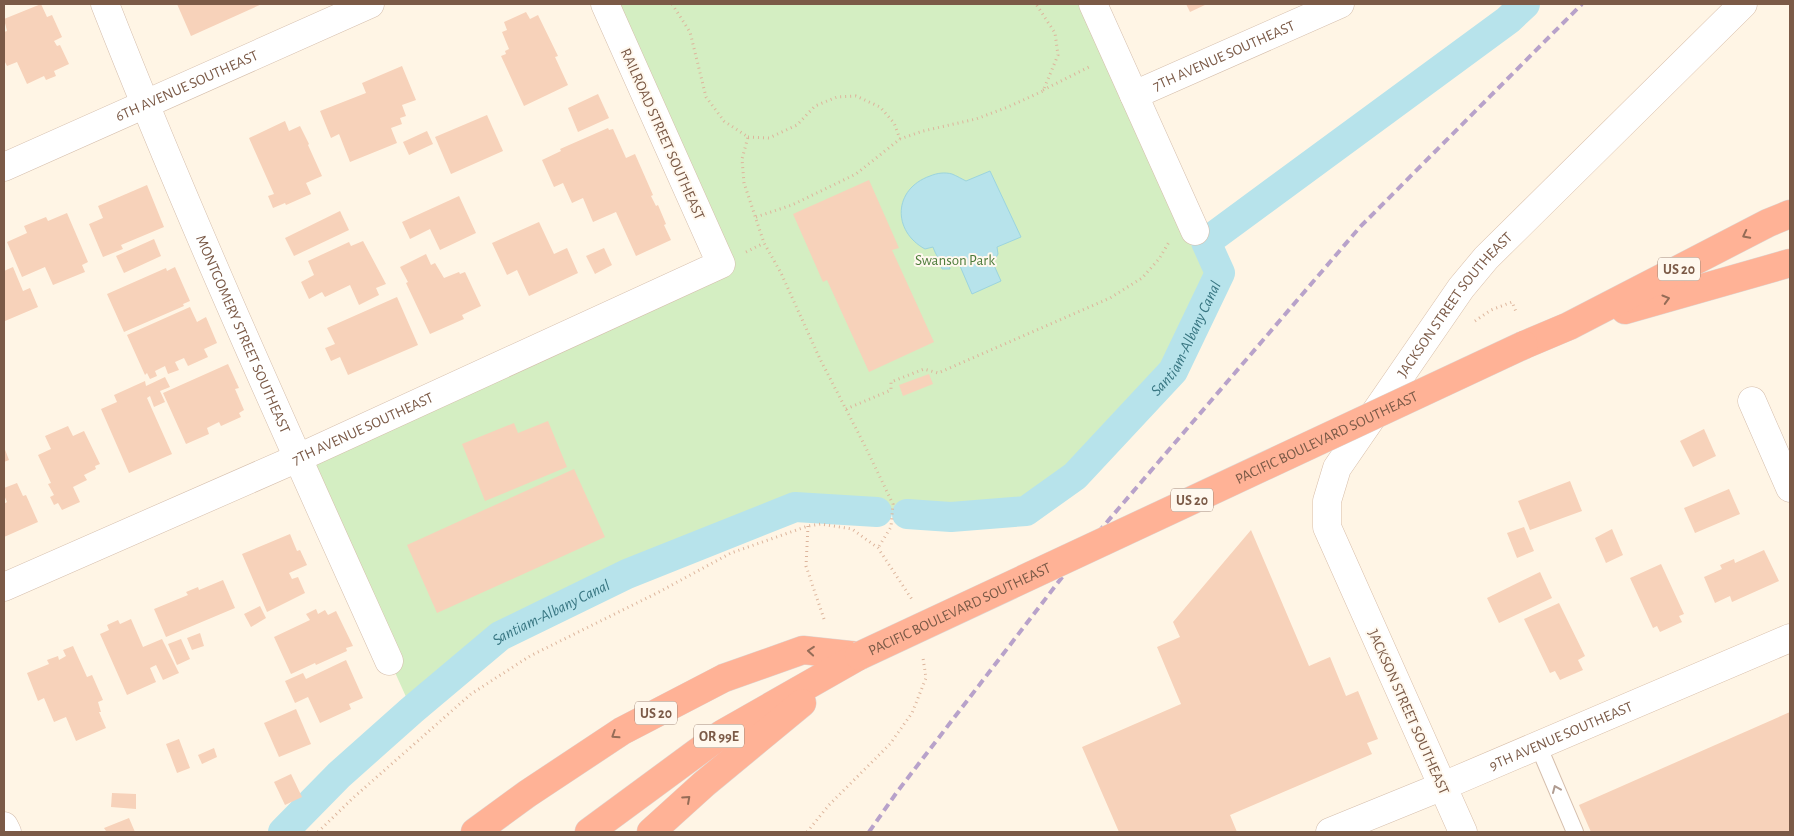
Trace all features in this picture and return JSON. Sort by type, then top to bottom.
[{"type":"highway","name":"PACIFIC BOULEVARD SOUTHEAST","points":[[859,656],[1524,345],[1569,326],[1790,214]]},
{"type":"highway","name":"US 20","points":[[1569,326],[1790,263]]},
{"type":"highway","name":"US 20","points":[[475,832],[526,794],[622,731],[724,678],[803,650],[859,656]]},
{"type":"highway","name":"US 20","points":[[651,832],[704,784],[859,656]]},
{"type":"highway","name":"OR 99E","points":[[589,832],[722,734],[859,656]]},
{"type":"street","name":"MONTGOMERY STREET SOUTHEAST","points":[[104,4],[144,105],[389,661]]},
{"type":"street","name":"6TH AVENUE SOUTHEAST","points":[[4,168],[370,4]]},
{"type":"street","name":"RAILROAD STREET SOUTHEAST","points":[[605,4],[721,264]]},
{"type":"street","points":[[1093,4],[1134,95],[1182,233]]},
{"type":"street","name":"7TH AVENUE SOUTHEAST","points":[[1134,95],[1340,4]]},
{"type":"street","name":"JACKSON STREET SOUTHEAST","points":[[1464,832],[1327,527],[1327,501],[1337,468],[1438,320],[1486,258],[1743,4]]},
{"type":"street","name":"7TH AVENUE SOUTHEAST","points":[[4,587],[298,458],[721,264]]},
{"type":"street","points":[[1752,401],[1790,488]]},
{"type":"street","name":"9TH AVENUE SOUTHEAST","points":[[1330,832],[1443,786],[1790,638]]},
{"type":"street","points":[[4,826],[7,832]]},
{"type":"lane","points":[[1538,745],[1575,832]]},
{"type":"path","points":[[672,4],[690,32],[706,97],[724,120],[748,137],[768,138],[797,126],[815,106],[837,97],[856,96],[880,107],[894,123],[900,139]]},
{"type":"path","points":[[1036,4],[1055,33],[1058,56],[1043,91]]},
{"type":"path","points":[[756,217],[792,205],[856,174],[900,139],[923,131],[976,119],[1008,107],[1115,54]]},
{"type":"path","points":[[748,137],[742,159],[744,183],[764,243],[781,273],[820,359],[893,504],[891,527],[878,548]]},
{"type":"path","points":[[846,409],[891,390],[891,382],[924,369],[938,373],[1110,298],[1142,278],[1159,259],[1169,242],[1182,233]]},
{"type":"path","points":[[1474,321],[1491,310],[1512,302],[1517,314]]},
{"type":"path","points":[[318,832],[353,798],[471,694],[530,656],[657,593],[731,553],[808,526],[821,524],[852,529],[878,548],[917,608]]},
{"type":"path","points":[[808,526],[806,566],[824,619]]},
{"type":"path","points":[[807,832],[829,805],[890,744],[912,714],[926,678],[922,652]]},
{"type":"green space","name":"Swanson Park","points":[[605,4],[1096,4],[1220,273],[1173,371],[1075,476],[1026,511],[951,517],[795,507],[627,574],[500,636],[412,710],[298,458],[721,264]]},
{"type":"water","points":[[990,171],[1021,237],[997,247],[998,254],[993,263],[1001,281],[972,294],[960,266],[964,264],[963,262],[953,262],[949,264],[950,269],[942,269],[933,247],[925,249],[914,241],[907,232],[902,221],[901,211],[903,200],[909,190],[918,182],[930,176],[949,173],[966,181]]},
{"type":"building","points":[[41,4],[47,17],[52,15],[62,37],[54,41],[57,46],[60,45],[69,64],[54,71],[56,76],[46,80],[44,76],[27,84],[17,62],[7,66],[4,60],[4,32],[7,31],[4,19]]},
{"type":"building","points":[[177,4],[262,4],[191,36]]},
{"type":"building","points":[[1186,4],[1207,4],[1190,12]]},
{"type":"building","points":[[526,12],[530,19],[538,15],[558,56],[555,57],[568,85],[524,106],[501,56],[506,54],[505,51],[509,49],[502,32],[507,30],[504,22]]},
{"type":"building","points":[[402,66],[416,100],[402,105],[406,116],[400,118],[402,124],[391,128],[397,143],[350,162],[339,134],[331,138],[320,111],[366,93],[362,83]]},
{"type":"building","points":[[598,94],[609,118],[578,132],[568,108]]},
{"type":"building","points":[[487,115],[503,151],[451,174],[435,137]]},
{"type":"building","points":[[285,121],[289,131],[300,126],[322,176],[306,183],[311,194],[286,205],[285,203],[273,208],[268,196],[274,194],[249,138]]},
{"type":"building","points":[[608,128],[609,130],[613,129],[626,158],[635,154],[653,195],[651,196],[656,206],[658,205],[666,224],[664,225],[671,240],[636,256],[616,212],[593,222],[583,198],[572,203],[563,183],[554,187],[542,160],[561,151],[560,149]]},
{"type":"building","points":[[427,131],[433,144],[409,155],[403,142]]},
{"type":"building","points":[[869,180],[899,248],[892,250],[934,342],[869,372],[827,280],[823,282],[793,214]]},
{"type":"building","points":[[147,185],[164,227],[121,245],[123,249],[103,257],[89,224],[103,218],[98,206]]},
{"type":"building","points":[[459,196],[476,233],[440,250],[430,229],[410,239],[402,222]]},
{"type":"building","points":[[340,211],[349,230],[294,256],[285,238]]},
{"type":"building","points":[[67,213],[88,262],[82,265],[85,272],[53,285],[45,267],[22,277],[7,242],[27,233],[24,226],[46,217],[48,221]]},
{"type":"building","points":[[539,222],[554,254],[567,248],[578,273],[529,296],[517,270],[507,275],[492,243]]},
{"type":"building","points":[[154,239],[161,256],[124,273],[116,256]]},
{"type":"building","points":[[363,241],[386,284],[376,288],[379,295],[359,305],[350,285],[325,297],[322,292],[309,299],[301,282],[314,275],[308,261],[349,242],[351,246]]},
{"type":"building","points":[[604,248],[612,265],[595,274],[586,256]]},
{"type":"building","points":[[426,254],[431,265],[435,263],[444,278],[459,272],[460,274],[465,272],[481,306],[462,315],[464,319],[430,334],[400,267]]},
{"type":"building","points":[[13,267],[23,291],[30,288],[38,307],[5,321],[4,271]]},
{"type":"building","points":[[175,267],[190,301],[183,304],[184,306],[124,332],[107,294],[166,268],[167,271]]},
{"type":"building","points":[[397,297],[418,345],[348,375],[340,357],[331,361],[325,348],[335,344],[327,328]]},
{"type":"building","points":[[190,307],[197,322],[206,317],[217,343],[204,349],[208,357],[188,366],[184,358],[175,362],[179,370],[168,374],[165,366],[155,371],[157,376],[150,379],[147,373],[145,375],[127,335]]},
{"type":"building","points":[[228,364],[239,388],[235,389],[244,410],[239,413],[241,417],[221,426],[219,422],[207,428],[209,434],[186,444],[163,393]]},
{"type":"building","points":[[929,374],[933,384],[903,396],[899,385]]},
{"type":"building","points":[[165,377],[170,387],[160,391],[165,402],[154,407],[150,396],[147,398],[172,454],[129,473],[101,409],[117,402],[114,395],[145,381],[146,386]]},
{"type":"building","points":[[548,421],[567,467],[485,501],[462,444],[514,423],[518,433]]},
{"type":"building","points":[[68,426],[73,436],[84,431],[100,464],[95,466],[96,469],[84,475],[87,480],[73,487],[80,502],[62,510],[58,503],[54,505],[50,497],[54,495],[48,484],[51,483],[38,455],[51,449],[45,436]]},
{"type":"building","points":[[1704,429],[1716,456],[1693,467],[1680,441]]},
{"type":"building","points":[[4,447],[9,460],[4,462]]},
{"type":"building","points":[[574,469],[605,537],[437,613],[407,545]]},
{"type":"building","points":[[1570,481],[1582,511],[1530,530],[1518,501]]},
{"type":"building","points":[[17,483],[23,496],[26,495],[38,522],[4,537],[4,504],[7,502],[4,488]]},
{"type":"building","points":[[1729,489],[1740,514],[1695,533],[1684,508]]},
{"type":"building","points":[[1524,527],[1534,551],[1517,558],[1507,533]]},
{"type":"building","points":[[1612,529],[1623,555],[1606,563],[1595,538]]},
{"type":"building","points":[[1251,530],[1309,666],[1330,657],[1346,696],[1358,691],[1378,739],[1367,743],[1372,754],[1230,815],[1237,832],[1119,832],[1082,747],[1181,704],[1157,647],[1180,637],[1173,622]]},
{"type":"building","points":[[290,534],[297,551],[300,550],[307,565],[289,573],[292,579],[298,577],[305,593],[267,612],[242,554]]},
{"type":"building","points":[[1764,550],[1779,581],[1732,602],[1730,596],[1715,603],[1704,577],[1722,569],[1720,565],[1734,559],[1735,563]]},
{"type":"building","points":[[1661,564],[1684,614],[1679,616],[1682,622],[1660,632],[1657,626],[1653,628],[1630,578]]},
{"type":"building","points":[[1540,572],[1552,598],[1499,623],[1487,598]]},
{"type":"building","points":[[223,580],[235,608],[166,637],[154,609],[188,595],[186,592],[198,587],[199,590]]},
{"type":"building","points":[[1559,603],[1585,656],[1578,660],[1583,670],[1560,680],[1555,671],[1550,673],[1524,619]]},
{"type":"building","points":[[260,606],[266,618],[251,627],[244,614]]},
{"type":"building","points":[[316,609],[318,614],[325,610],[328,615],[336,611],[353,646],[346,648],[347,651],[316,665],[315,663],[291,674],[274,637],[310,620],[306,614]]},
{"type":"building","points":[[131,619],[143,647],[162,639],[179,673],[163,680],[156,665],[150,668],[156,682],[127,695],[100,634],[109,630],[107,625],[118,620],[120,624]]},
{"type":"building","points":[[200,633],[204,646],[192,650],[187,638]]},
{"type":"building","points":[[181,639],[190,659],[177,665],[168,644]]},
{"type":"building","points":[[73,646],[87,677],[92,675],[103,700],[98,702],[101,712],[99,712],[106,728],[76,741],[66,717],[54,722],[44,698],[38,701],[27,673],[49,664],[47,660],[58,656],[59,660],[66,656],[63,650]]},
{"type":"building","points":[[346,660],[363,698],[349,704],[351,709],[320,723],[308,697],[295,703],[285,681],[303,673],[306,679]]},
{"type":"building","points":[[296,709],[311,744],[279,757],[264,723]]},
{"type":"building","points":[[1790,712],[1790,832],[1591,832],[1579,805]]},
{"type":"building","points":[[179,739],[190,768],[177,773],[166,744]]},
{"type":"building","points":[[214,748],[217,757],[202,764],[198,755]]},
{"type":"building","points":[[291,774],[302,797],[285,805],[274,782]]},
{"type":"building","points":[[112,793],[136,794],[136,809],[111,807]]},
{"type":"building","points":[[129,818],[135,832],[102,832],[106,831],[104,828]]},
{"type":"waterway","name":"Santiam-Albany Canal","points":[[907,514],[951,517],[1026,511],[1075,476],[1173,371],[1220,273],[1206,242],[1508,20],[1525,4]]},
{"type":"waterway","name":"Santiam-Albany Canal","points":[[283,832],[339,775],[500,636],[627,574],[795,507],[877,512]]},
{"type":"railway","points":[[869,832],[897,792],[1083,550],[1360,227],[1582,4]]}]
